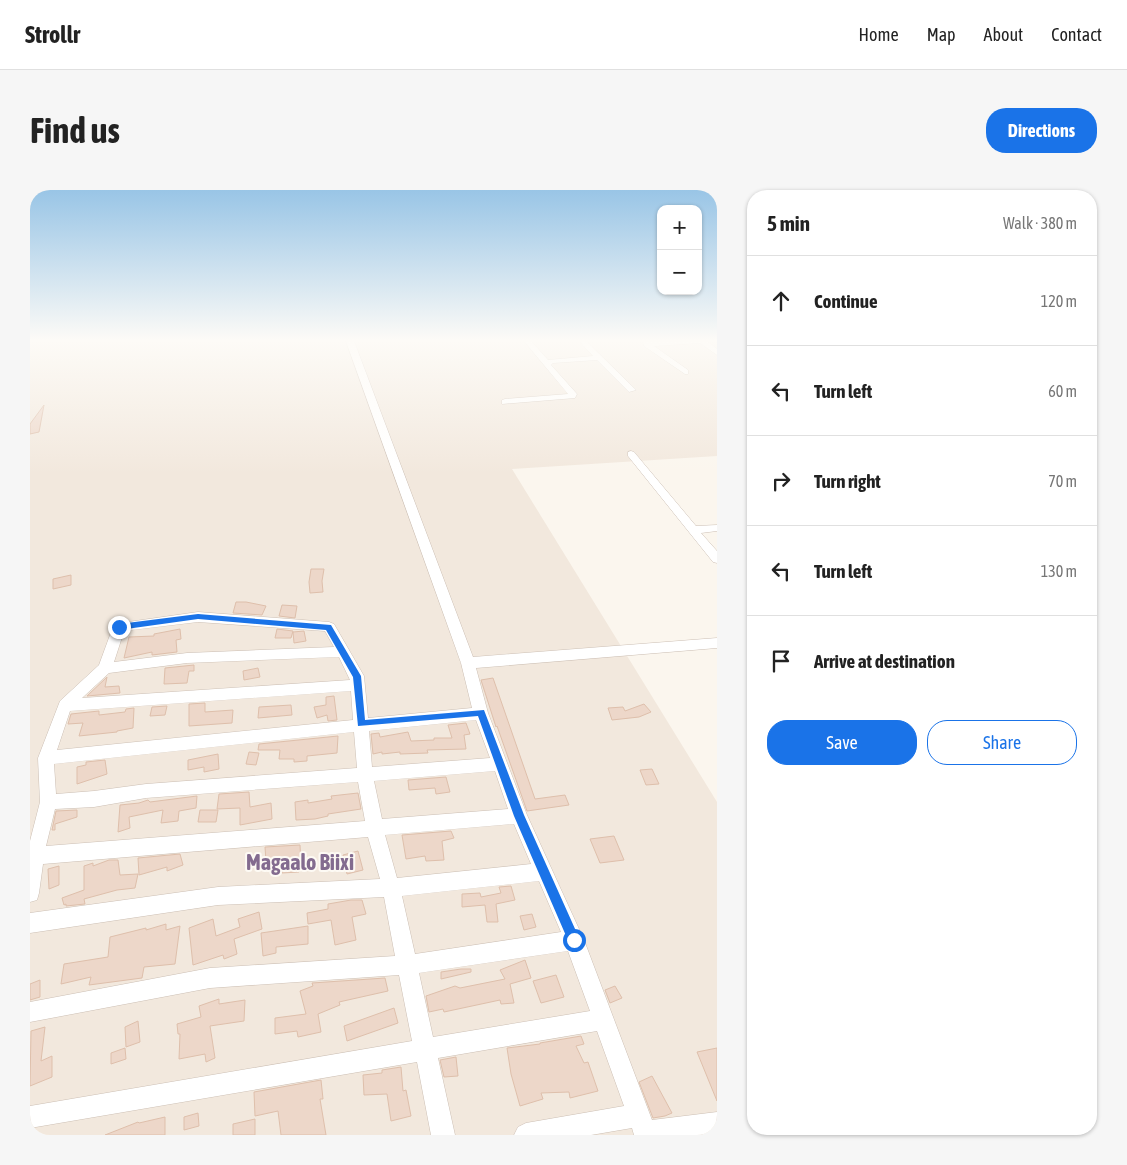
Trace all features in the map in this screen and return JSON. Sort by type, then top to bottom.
[{"type":"street","points":[[366,385],[468,663],[481,712],[499,764],[519,816],[574,940],[643,1127]]},
{"type":"street","points":[[505,402],[572,396],[573,394],[565,385]]},
{"type":"street","points":[[627,385],[632,390]]},
{"type":"street","points":[[631,454],[717,559]]},
{"type":"street","points":[[693,530],[717,528]]},
{"type":"street","points":[[30,893],[35,856],[48,802],[46,758],[65,705],[105,668],[119,627],[198,617],[329,627],[357,676],[365,774],[375,829],[390,888],[443,1135]]},
{"type":"street","points":[[468,663],[717,643]]},
{"type":"street","points":[[105,668],[188,658],[343,652]]},
{"type":"street","points":[[65,705],[358,685]]},
{"type":"street","points":[[46,758],[481,712]]},
{"type":"street","points":[[48,802],[94,799],[146,791],[499,764]]},
{"type":"street","points":[[35,856],[519,816]]},
{"type":"street","points":[[30,923],[218,896],[390,888],[543,872]]},
{"type":"street","points":[[30,1012],[210,978],[407,965],[574,940]]},
{"type":"street","points":[[30,1117],[603,1019]]},
{"type":"street","points":[[526,1135],[717,1124]]},
{"type":"shaded area","points":[[30,385],[717,385],[717,456],[512,469],[717,802],[717,1135],[30,1135]]},
{"type":"building","points":[[44,405],[39,432],[30,434],[30,424]]},
{"type":"building","points":[[311,569],[324,569],[323,592],[310,593]]},
{"type":"building","points":[[71,575],[71,585],[53,589],[53,579]]},
{"type":"building","points":[[236,602],[266,606],[262,615],[233,613]]},
{"type":"building","points":[[282,605],[297,606],[295,618],[279,616]]},
{"type":"building","points":[[180,629],[181,639],[176,640],[177,652],[152,655],[152,652],[124,658],[129,637],[154,636],[154,634]]},
{"type":"building","points":[[277,629],[293,631],[291,638],[275,638]]},
{"type":"building","points":[[304,631],[306,641],[294,643],[293,632]]},
{"type":"building","points":[[194,665],[194,671],[189,671],[187,683],[164,684],[165,668]]},
{"type":"building","points":[[258,668],[260,677],[244,680],[243,671]]},
{"type":"building","points":[[107,677],[105,687],[119,686],[120,693],[87,696]]},
{"type":"building","points":[[493,678],[535,799],[565,795],[569,805],[527,811],[481,680]]},
{"type":"building","points":[[334,696],[337,720],[328,721],[327,715],[317,718],[314,707],[326,705],[326,697]]},
{"type":"building","points":[[205,703],[205,712],[233,710],[232,723],[189,726],[189,704]]},
{"type":"building","points":[[644,704],[651,712],[639,717],[612,720],[608,708],[623,707],[625,711]]},
{"type":"building","points":[[291,705],[292,715],[258,718],[259,707]]},
{"type":"building","points":[[167,706],[165,715],[150,716],[152,707]]},
{"type":"building","points":[[134,708],[133,728],[117,732],[79,736],[83,723],[68,724],[71,714],[99,711],[99,715],[125,712],[126,709]]},
{"type":"building","points":[[466,723],[470,734],[464,735],[466,749],[427,750],[428,753],[400,754],[400,752],[382,754],[382,752],[373,754],[371,734],[379,733],[380,737],[408,732],[411,741],[452,738],[448,725]]},
{"type":"building","points":[[338,736],[337,753],[307,756],[307,761],[294,762],[294,759],[279,759],[280,750],[258,750],[259,744]]},
{"type":"building","points":[[249,752],[259,753],[256,765],[246,764]]},
{"type":"building","points":[[218,754],[219,769],[204,772],[204,767],[188,770],[188,760]]},
{"type":"building","points":[[105,760],[107,774],[77,784],[77,767],[86,765],[86,762]]},
{"type":"building","points":[[652,769],[659,784],[646,785],[640,770]]},
{"type":"building","points":[[446,777],[450,792],[436,794],[435,788],[409,790],[408,780]]},
{"type":"building","points":[[249,792],[250,807],[271,803],[272,819],[240,825],[240,808],[217,809],[219,794]]},
{"type":"building","points":[[358,793],[361,809],[328,814],[328,816],[315,819],[296,820],[295,802],[308,800],[308,803],[332,799],[331,796]]},
{"type":"building","points":[[197,796],[196,808],[179,811],[178,821],[161,823],[163,810],[129,817],[130,828],[118,832],[120,805],[148,800],[150,802]]},
{"type":"building","points":[[77,810],[77,817],[55,824],[55,830],[52,830],[56,811]]},
{"type":"building","points":[[200,810],[218,810],[216,822],[198,822]]},
{"type":"building","points":[[451,831],[454,838],[442,841],[444,860],[426,861],[425,856],[406,859],[402,835]]},
{"type":"building","points":[[614,836],[624,860],[600,863],[590,839]]},
{"type":"building","points":[[300,845],[301,866],[299,867],[299,872],[282,873],[282,858],[266,861],[265,847]]},
{"type":"building","points":[[358,851],[363,870],[347,874],[343,855]]},
{"type":"building","points":[[180,854],[183,865],[167,871],[167,867],[139,875],[138,858]]},
{"type":"building","points":[[109,860],[118,860],[120,875],[138,874],[135,888],[117,890],[84,899],[85,904],[64,905],[62,898],[84,890],[84,866],[93,863],[93,866]]},
{"type":"building","points":[[59,866],[59,885],[49,889],[48,869]]},
{"type":"building","points":[[511,886],[515,900],[496,904],[498,922],[487,922],[485,905],[462,907],[462,894],[480,893],[481,897],[501,893],[499,887]]},
{"type":"building","points":[[362,900],[366,914],[352,917],[356,940],[335,945],[331,920],[308,924],[307,913],[328,909],[328,904]]},
{"type":"building","points":[[259,912],[262,929],[234,939],[237,954],[224,959],[223,955],[193,965],[189,928],[213,919],[216,936],[240,927],[238,919]]},
{"type":"building","points":[[532,914],[536,927],[524,930],[520,916]]},
{"type":"building","points":[[166,924],[166,930],[180,926],[175,964],[144,967],[142,978],[89,985],[91,977],[61,984],[64,964],[108,957],[110,937]]},
{"type":"building","points":[[308,926],[308,944],[276,947],[276,953],[263,956],[261,933]]},
{"type":"building","points":[[525,960],[531,978],[510,984],[514,1003],[501,1004],[500,1000],[444,1012],[443,1009],[429,1012],[426,996],[455,986],[460,988],[505,979],[500,970]]},
{"type":"building","points":[[471,969],[471,972],[441,979],[441,972]]},
{"type":"building","points":[[556,975],[564,997],[541,1003],[533,981]]},
{"type":"building","points":[[385,978],[388,991],[339,1002],[340,1005],[318,1014],[321,1032],[298,1037],[297,1031],[275,1034],[275,1018],[306,1014],[300,991],[313,986],[312,983]]},
{"type":"building","points":[[40,980],[40,997],[30,1000],[30,984]]},
{"type":"building","points":[[615,986],[622,998],[610,1003],[605,990]]},
{"type":"building","points":[[219,999],[219,1004],[245,1000],[244,1021],[210,1026],[215,1058],[206,1062],[205,1054],[179,1059],[180,1034],[178,1034],[177,1024],[201,1017],[199,1006]]},
{"type":"building","points":[[394,1008],[398,1023],[347,1041],[344,1026]]},
{"type":"building","points":[[138,1021],[140,1042],[126,1047],[125,1027]]},
{"type":"building","points":[[45,1027],[41,1061],[52,1056],[52,1077],[30,1086],[31,1031]]},
{"type":"building","points":[[581,1036],[584,1044],[576,1046],[584,1063],[588,1062],[598,1091],[570,1098],[569,1092],[541,1093],[543,1099],[520,1106],[511,1074],[507,1048]]},
{"type":"building","points":[[125,1048],[126,1059],[111,1064],[111,1053]]},
{"type":"building","points":[[717,1048],[717,1101],[697,1052]]},
{"type":"building","points":[[456,1057],[458,1076],[444,1077],[440,1060]]},
{"type":"building","points":[[401,1067],[403,1091],[406,1090],[411,1116],[391,1121],[387,1094],[364,1095],[363,1075],[382,1073],[382,1070]]},
{"type":"building","points":[[652,1076],[672,1113],[665,1116],[653,1118],[639,1082]]},
{"type":"building","points":[[321,1080],[323,1099],[320,1099],[326,1135],[281,1135],[278,1111],[255,1116],[254,1092]]},
{"type":"building","points":[[198,1113],[199,1126],[184,1130],[184,1117]]},
{"type":"building","points":[[165,1117],[165,1135],[105,1135],[138,1122]]},
{"type":"building","points":[[255,1119],[255,1135],[233,1135],[233,1124]]},
{"type":"district","name":"Magaalo Biixi","points":[[300,862]]},
{"type":"route","points":[[119,627],[198,617],[329,627],[357,676],[361,724],[481,712],[519,816],[574,940]]}]
